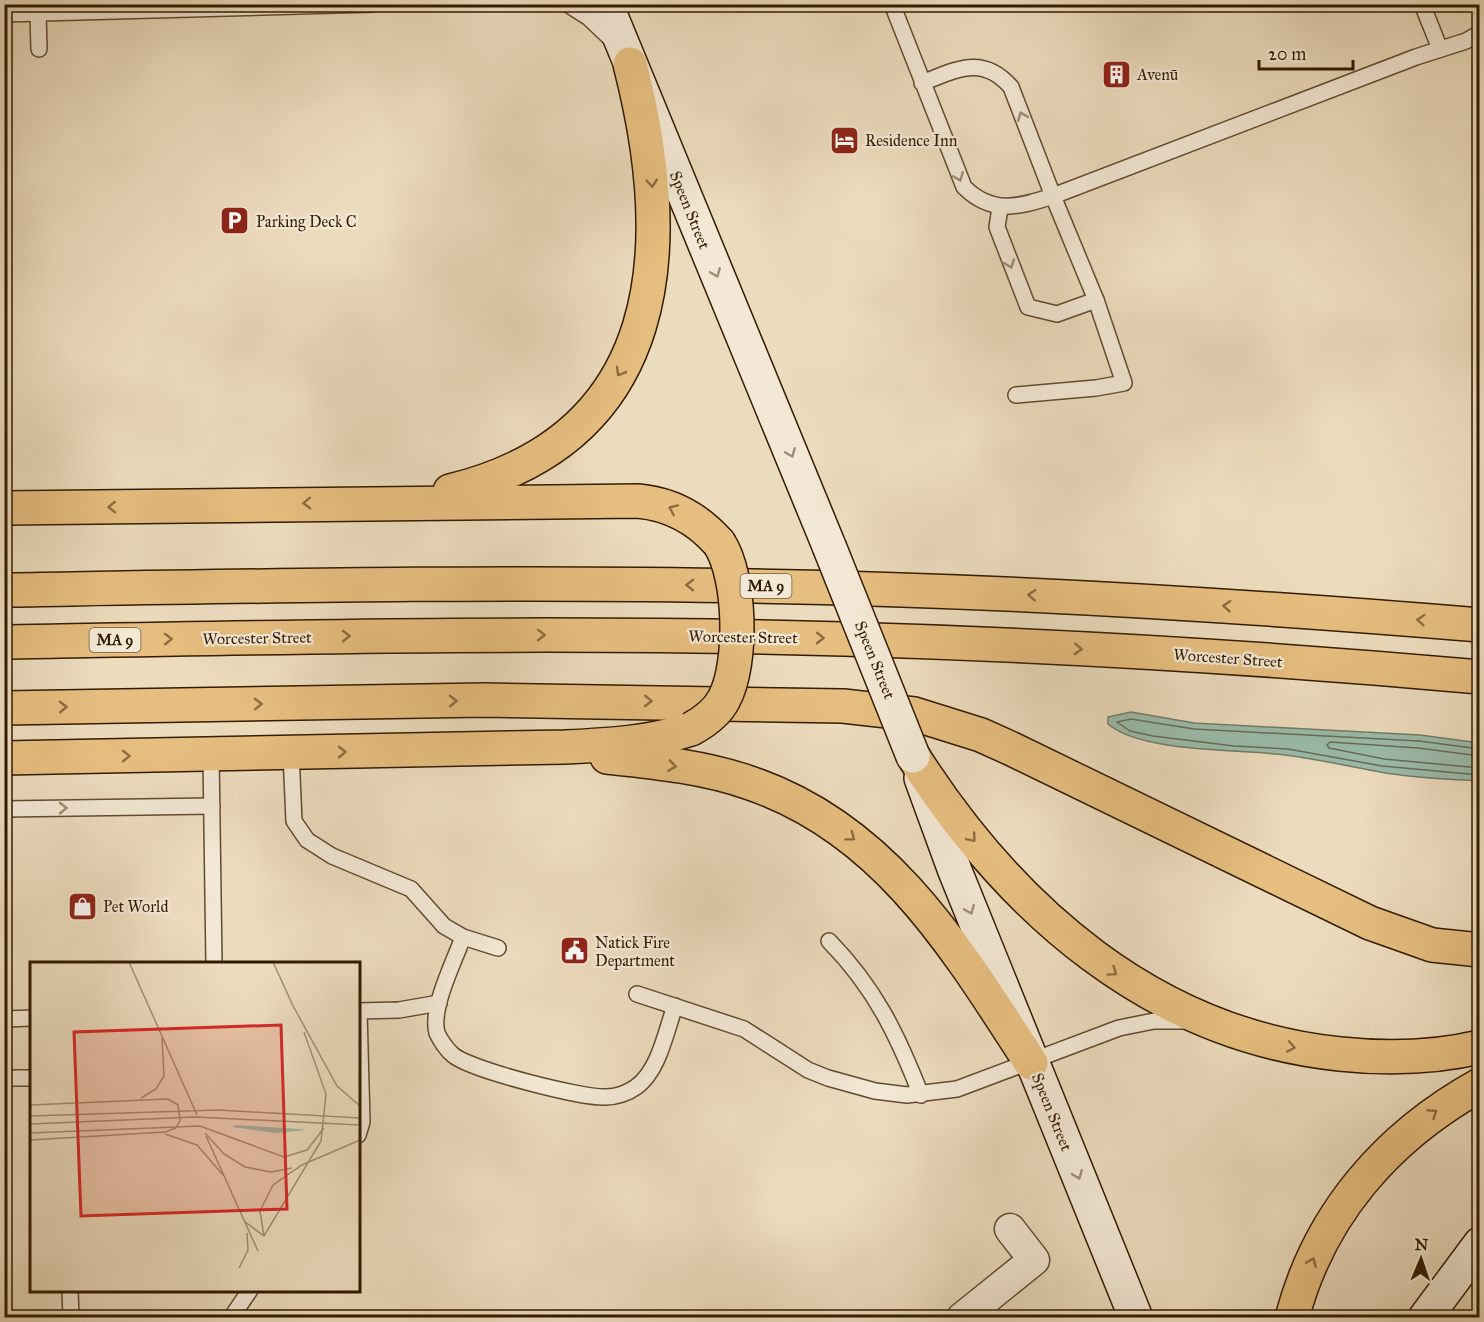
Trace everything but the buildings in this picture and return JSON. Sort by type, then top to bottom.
[{"type":"highway","points":[[365,502],[416,497],[467,487],[526,463],[573,430],[615,379],[629,355],[641,320],[649,287],[654,239],[654,208],[648,142],[630,64]]},
{"type":"highway","points":[[4,508],[365,502],[654,502],[691,518],[719,543],[729,560],[735,583],[733,671],[728,692],[717,710],[691,729],[627,743],[509,750],[4,758]]},
{"type":"highway","name":"MA 9","points":[[4,590],[501,584],[755,586],[1026,594],[1479,625]]},
{"type":"highway","name":"Worcester Street","points":[[4,642],[492,635],[831,638],[1174,654],[1479,677]]},
{"type":"highway","points":[[4,708],[612,701],[833,705],[914,714],[981,735],[1012,749],[1370,924],[1432,945],[1479,950]]},
{"type":"highway","points":[[509,750],[626,759],[706,771],[772,791],[813,813],[855,840],[914,895],[981,986],[1031,1063]]},
{"type":"highway","points":[[913,756],[937,794],[977,844],[1063,931],[1099,962],[1166,1004],[1210,1023],[1291,1048],[1379,1058],[1421,1056],[1479,1047]]},
{"type":"highway","points":[[1292,1317],[1308,1271],[1326,1233],[1362,1178],[1410,1130],[1479,1085]]},
{"type":"main road","name":"Speen Street","points":[[606,4],[830,546],[913,756],[954,871],[1136,1317]]},
{"type":"main road","points":[[1425,1317],[1479,1244]]},
{"type":"street","points":[[962,1317],[1034,1260],[1010,1230]]},
{"type":"lane","points":[[4,14],[373,4]]},
{"type":"lane","points":[[567,4],[590,18],[606,33],[630,64]]},
{"type":"lane","points":[[892,4],[964,187],[980,200],[1000,208],[1017,208],[1053,196],[1479,33]]},
{"type":"lane","points":[[1422,4],[1440,49]]},
{"type":"lane","points":[[38,13],[39,49]]},
{"type":"lane","points":[[922,83],[969,66],[981,67],[1003,78],[1011,87],[1096,300],[1124,382],[1096,388],[1016,395]]},
{"type":"lane","points":[[1000,208],[997,227],[1028,307],[1057,314],[1096,300]]},
{"type":"lane","points":[[291,753],[294,821],[307,840],[332,856],[411,890],[444,926],[463,937],[498,948]]},
{"type":"lane","points":[[211,754],[214,962]]},
{"type":"lane","points":[[4,809],[212,806]]},
{"type":"lane","points":[[463,937],[439,1003],[437,1032],[454,1056],[471,1064],[555,1090],[576,1095],[609,1098],[637,1087],[649,1073],[675,1006]]},
{"type":"lane","points":[[829,941],[860,975],[887,1015],[921,1095]]},
{"type":"lane","points":[[637,994],[744,1029],[808,1070],[828,1078],[874,1091],[921,1095],[957,1089],[1103,1034],[1136,1024],[1173,1020],[1210,1023]]},
{"type":"lane","points":[[360,1011],[399,1010],[439,1003]]},
{"type":"lane","points":[[4,1019],[30,1018]]},
{"type":"lane","points":[[360,1048],[362,1122],[360,1128]]},
{"type":"lane","points":[[4,1078],[30,1078]]},
{"type":"lane","points":[[70,1292],[71,1317]]},
{"type":"lane","points":[[231,1317],[249,1292]]},
{"type":"water","points":[[1131,712],[1194,723],[1420,735],[1479,743],[1479,781],[1392,774],[1285,755],[1167,745],[1124,733],[1108,724],[1108,717]]},
{"type":"place","name":"Avenū","points":[[1116,74]]},
{"type":"place","name":"Residence Inn","points":[[844,140]]},
{"type":"place","name":"Parking Deck C","points":[[235,221]]},
{"type":"place","name":"Pet World","points":[[82,906]]},
{"type":"place","name":"Natick Fire Department","points":[[574,951]]}]
